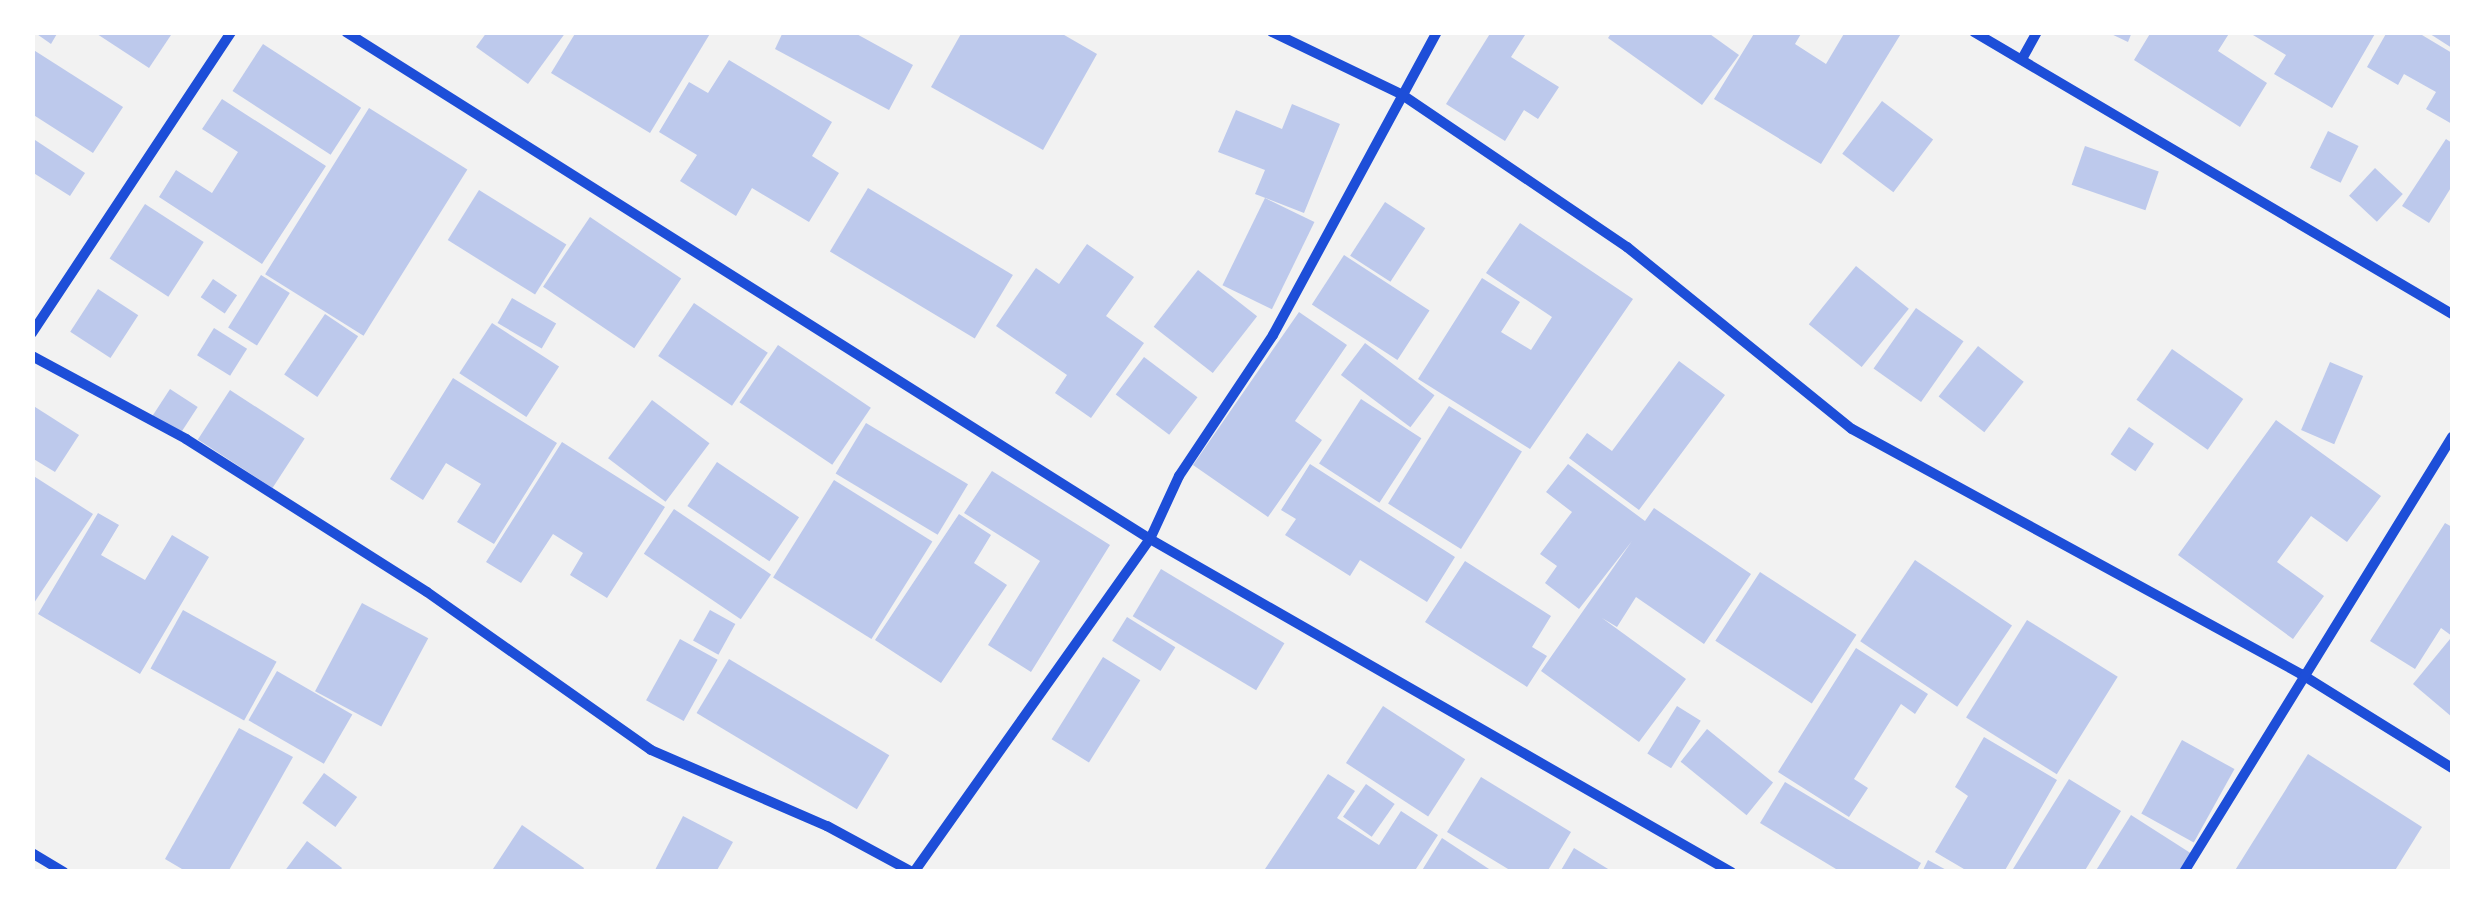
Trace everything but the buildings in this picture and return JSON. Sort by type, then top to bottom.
[{"type":"street","points":[[32,333],[231,32]]},
{"type":"street","points":[[346,32],[1150,539],[1731,872]]},
{"type":"street","points":[[1272,32],[1400,94],[1627,247],[1852,428],[2301,674],[2452,768]]},
{"type":"street","points":[[32,356],[186,439],[428,592],[651,750],[827,826],[913,872],[1150,539],[1179,476],[1273,335],[1400,94],[1437,32]]},
{"type":"street","points":[[1974,32],[2452,314]]},
{"type":"street","points":[[2022,59],[2037,32]]},
{"type":"street","points":[[2184,872],[2301,674],[2452,437]]},
{"type":"street","points":[[32,853],[64,872]]}]
